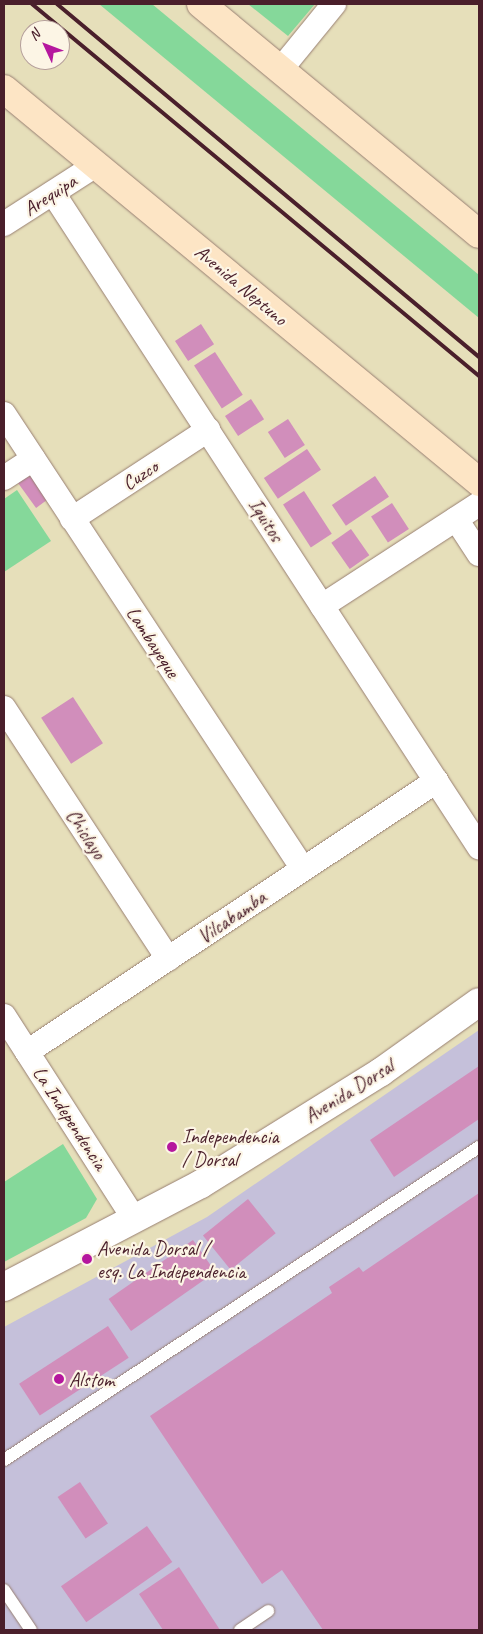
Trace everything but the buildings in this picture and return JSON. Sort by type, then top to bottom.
[{"type":"main road","points":[[201,4],[479,234]]},
{"type":"main road","name":"Avenida Neptuno","points":[[4,89],[479,482]]},
{"type":"street","points":[[281,69],[334,4]]},
{"type":"street","name":"Arequipa","points":[[4,224],[96,166]]},
{"type":"street","name":"Iquitos","points":[[53,193],[479,847]]},
{"type":"street","name":"Lambayeque","points":[[4,414],[303,870]]},
{"type":"street","name":"Cuzco","points":[[72,519],[208,430]]},
{"type":"street","points":[[4,478],[33,458]]},
{"type":"street","points":[[322,606],[479,504]]},
{"type":"street","points":[[456,519],[479,554]]},
{"type":"street","name":"Chiclayo","points":[[4,708],[168,959]]},
{"type":"street","name":"Vilcabamba","points":[[27,1052],[436,781]]},
{"type":"street","name":"Avenida Dorsal","points":[[4,1287],[135,1220],[381,1072],[479,1002]]},
{"type":"street","name":"La Independencia","points":[[4,1016],[135,1220]]},
{"type":"lane","points":[[4,1460],[479,1147]]},
{"type":"lane","points":[[4,1590],[31,1630]]},
{"type":"lane","points":[[240,1630],[268,1611]]},
{"type":"shaded area","points":[[479,1030],[479,1630],[4,1630],[4,1327],[207,1217]]},
{"type":"green space","points":[[99,4],[152,4],[479,275],[479,318]]},
{"type":"green space","points":[[248,4],[315,4],[288,36]]},
{"type":"green space","points":[[17,490],[51,541],[4,572],[4,499]]},
{"type":"green space","points":[[63,1144],[97,1199],[86,1218],[4,1262],[4,1182]]},
{"type":"railway","points":[[32,4],[479,376]]},
{"type":"railway","points":[[57,4],[479,357]]},
{"type":"place","name":"Independencia / Dorsal","points":[[172,1147]]},
{"type":"place","name":"Avenida Dorsal / esq. La Independencia","points":[[87,1259]]},
{"type":"place","name":"Alstom","points":[[59,1379]]}]
